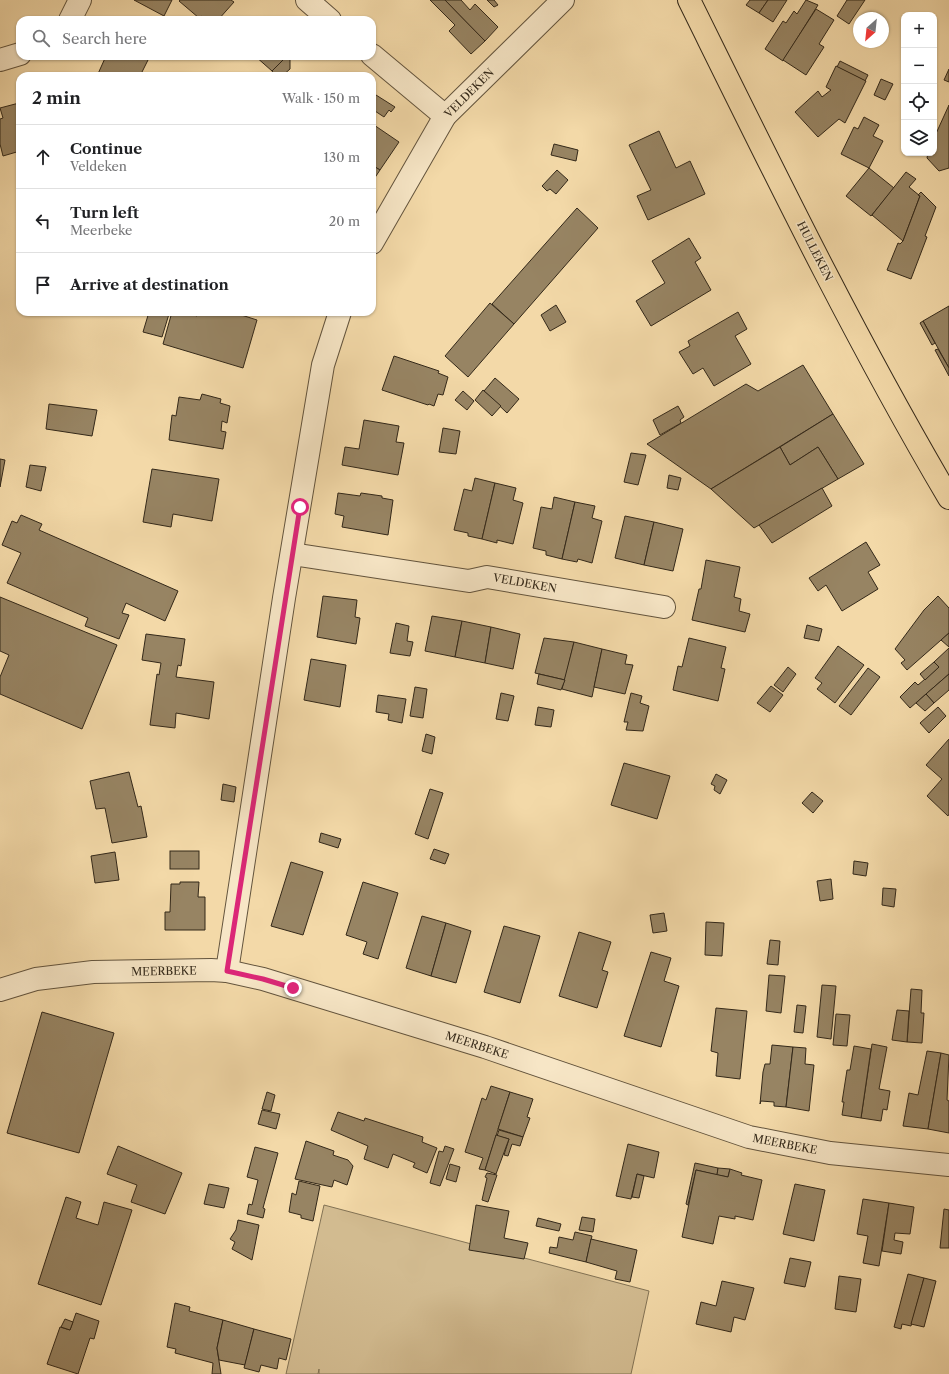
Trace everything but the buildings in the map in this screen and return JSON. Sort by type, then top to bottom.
[{"type":"main road","name":"HULLEKEN","points":[[690,0],[778,180],[923,455],[949,498]]},
{"type":"street","points":[[72,16],[80,0]]},
{"type":"street","points":[[307,0],[325,16]]},
{"type":"street","name":"VELDEKEN","points":[[376,235],[445,116],[563,0]]},
{"type":"street","points":[[0,60],[16,55]]},
{"type":"street","points":[[376,58],[445,116]]},
{"type":"street","points":[[227,971],[323,365],[339,316]]},
{"type":"street","name":"VELDEKEN","points":[[292,554],[469,581],[487,577],[664,607]]},
{"type":"street","name":"MEERBEKE","points":[[0,990],[36,979],[93,972],[227,971],[263,979],[485,1047],[749,1137],[830,1152],[949,1165]]},
{"type":"shaded area","points":[[324,1205],[649,1291],[631,1374],[319,1374],[319,1369],[318,1374],[286,1374]]},
{"type":"route","points":[[293,988],[263,979],[227,971],[284,598],[300,507]]}]
